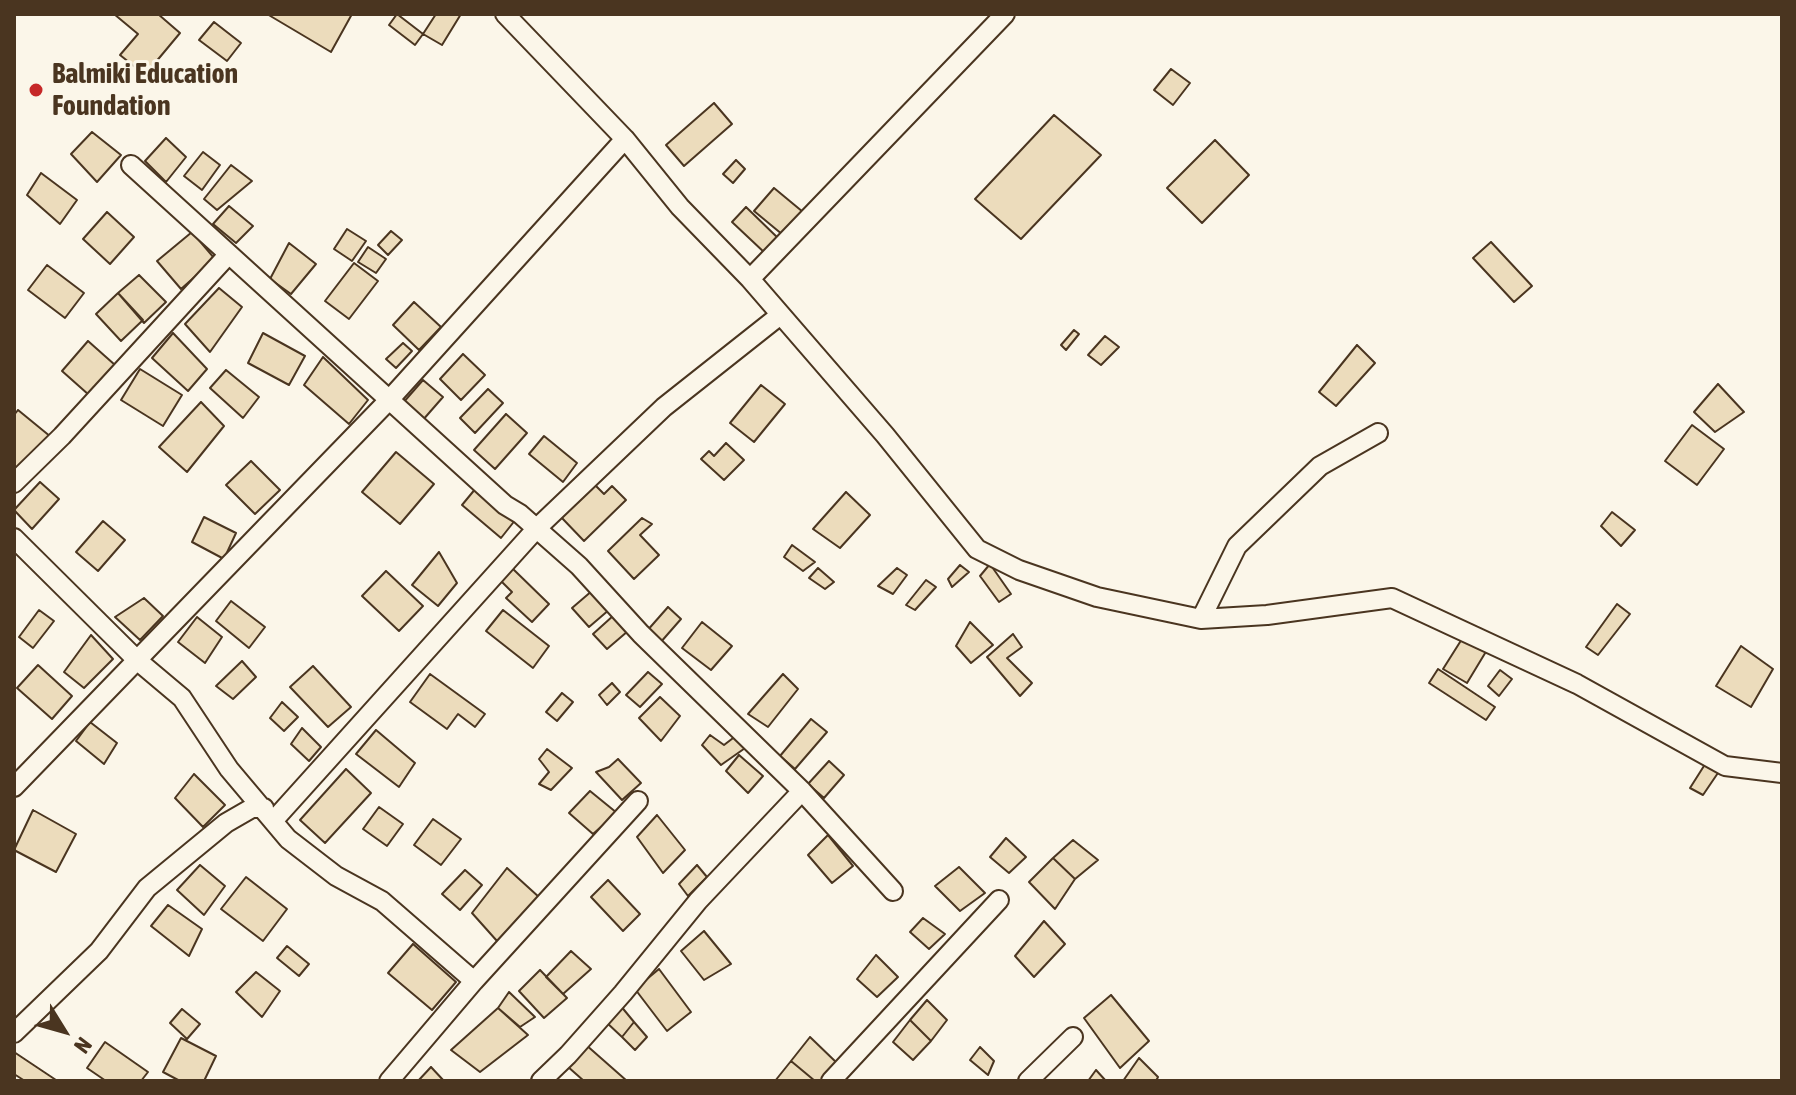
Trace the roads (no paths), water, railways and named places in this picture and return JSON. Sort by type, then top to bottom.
[{"type":"street","points":[[505,14],[625,139],[680,207],[750,279],[876,424],[977,549],[1019,570],[1097,597],[1201,619],[1267,615],[1392,598],[1577,684],[1725,766],[1782,773]]},
{"type":"street","points":[[750,279],[1005,14]]},
{"type":"street","points":[[14,787],[389,400],[625,139]]},
{"type":"street","points":[[131,165],[505,505],[537,528],[579,566],[641,634],[802,791],[893,891]]},
{"type":"street","points":[[14,483],[62,436],[228,255]]},
{"type":"street","points":[[269,814],[537,528],[664,407],[779,316]]},
{"type":"street","points":[[1201,619],[1237,546],[1320,466],[1378,433]]},
{"type":"street","points":[[14,538],[138,661],[182,698],[229,769],[288,839],[336,876],[382,901],[474,981]]},
{"type":"street","points":[[541,1081],[604,1014],[698,901],[802,791]]},
{"type":"street","points":[[389,1081],[474,981],[638,801]]},
{"type":"street","points":[[14,1033],[99,951],[147,888],[226,823],[252,808],[269,814]]},
{"type":"street","points":[[831,1081],[999,900]]},
{"type":"street","points":[[1028,1081],[1073,1037]]},
{"type":"place","name":"Balmiki Education Foundation","points":[[36,90]]}]
